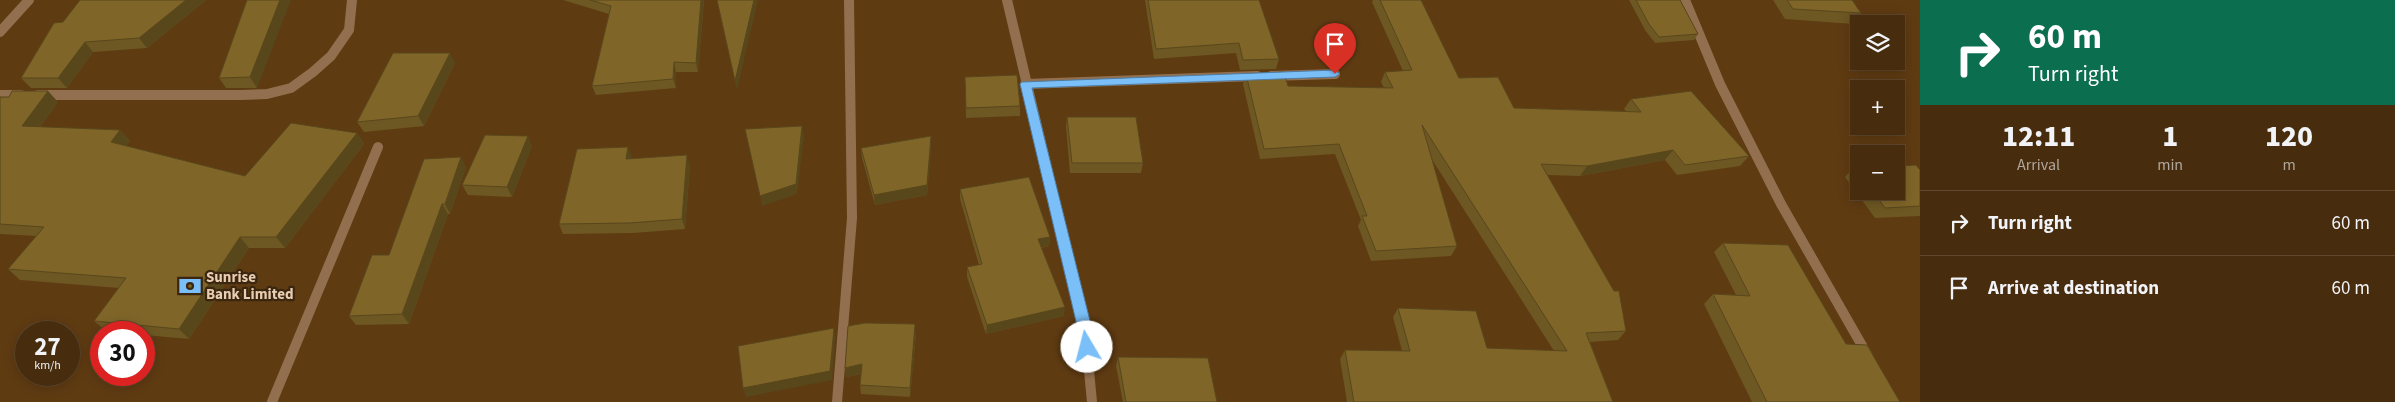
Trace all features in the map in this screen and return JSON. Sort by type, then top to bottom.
[{"type":"street","points":[[0,32],[30,0]]},
{"type":"street","points":[[0,95],[240,96],[267,94],[291,88],[331,56],[349,30],[352,0]]},
{"type":"street","points":[[837,402],[852,218],[849,0]]},
{"type":"street","points":[[1007,0],[1086,329],[1092,402]]},
{"type":"street","points":[[1684,0],[1720,84],[1781,204],[1875,368]]},
{"type":"street","points":[[1026,84],[1335,74]]},
{"type":"street","points":[[272,402],[378,147]]},
{"type":"building","points":[[80,0],[186,0],[139,38],[85,42],[58,78],[21,78],[54,23],[63,22]]},
{"type":"building","points":[[247,0],[280,0],[250,77],[219,78]]},
{"type":"building","points":[[590,0],[701,0],[696,63],[674,62],[673,79],[592,86],[611,6]]},
{"type":"building","points":[[717,0],[754,0],[735,81]]},
{"type":"building","points":[[1148,0],[1259,0],[1279,59],[1243,60],[1239,43],[1156,49]]},
{"type":"building","points":[[1380,0],[1421,0],[1459,78],[1498,77],[1514,108],[1641,112],[1631,99],[1691,91],[1749,156],[1685,165],[1673,150],[1587,166],[1541,164],[1614,291],[1619,291],[1626,331],[1586,333],[1613,402],[1354,402],[1345,350],[1410,351],[1398,308],[1476,311],[1487,348],[1567,351],[1422,125],[1457,246],[1376,251],[1362,216],[1367,216],[1339,144],[1264,149],[1246,74],[1284,72],[1288,86],[1393,88],[1385,72],[1412,70]]},
{"type":"building","points":[[1636,0],[1680,0],[1698,34],[1659,37],[1649,24]]},
{"type":"building","points":[[1787,0],[1852,0],[1861,13],[1793,9]]},
{"type":"building","points":[[393,53],[450,53],[418,116],[357,122]]},
{"type":"building","points":[[1017,75],[1020,106],[966,108],[965,77]]},
{"type":"building","points":[[12,91],[48,91],[22,126],[120,130],[111,142],[245,176],[291,123],[357,133],[276,237],[240,237],[179,329],[155,327],[155,321],[94,321],[126,278],[8,269],[44,227],[0,224],[0,97],[9,97]]},
{"type":"building","points":[[1067,117],[1136,117],[1143,163],[1072,163]]},
{"type":"building","points":[[802,126],[796,184],[760,196],[745,129]]},
{"type":"building","points":[[485,135],[528,136],[507,187],[462,185]]},
{"type":"building","points":[[931,136],[927,185],[874,195],[861,148]]},
{"type":"building","points":[[628,147],[626,159],[687,155],[682,219],[629,223],[559,224],[577,149]]},
{"type":"building","points":[[461,157],[445,204],[442,204],[402,314],[349,316],[372,255],[389,255],[424,159]]},
{"type":"building","points":[[1916,165],[1920,170],[1920,206],[1885,208],[1879,200],[1905,200],[1905,166]]},
{"type":"building","points":[[1029,177],[1050,237],[1038,239],[1065,307],[987,325],[967,267],[982,264],[960,189]]},
{"type":"building","points":[[1723,243],[1788,245],[1846,344],[1867,345],[1900,402],[1767,402],[1713,294],[1750,296]]},
{"type":"building","points":[[865,323],[915,324],[910,388],[860,385],[862,364],[845,368],[848,326]]},
{"type":"building","points":[[834,328],[830,371],[743,388],[738,346]]},
{"type":"building","points":[[1118,357],[1208,358],[1217,402],[1126,402]]},
{"type":"place","name":"Sunrise Bank Limited","points":[[190,286]]},
{"type":"route","points":[[1087,347],[1086,329],[1026,84],[1335,74]]}]
